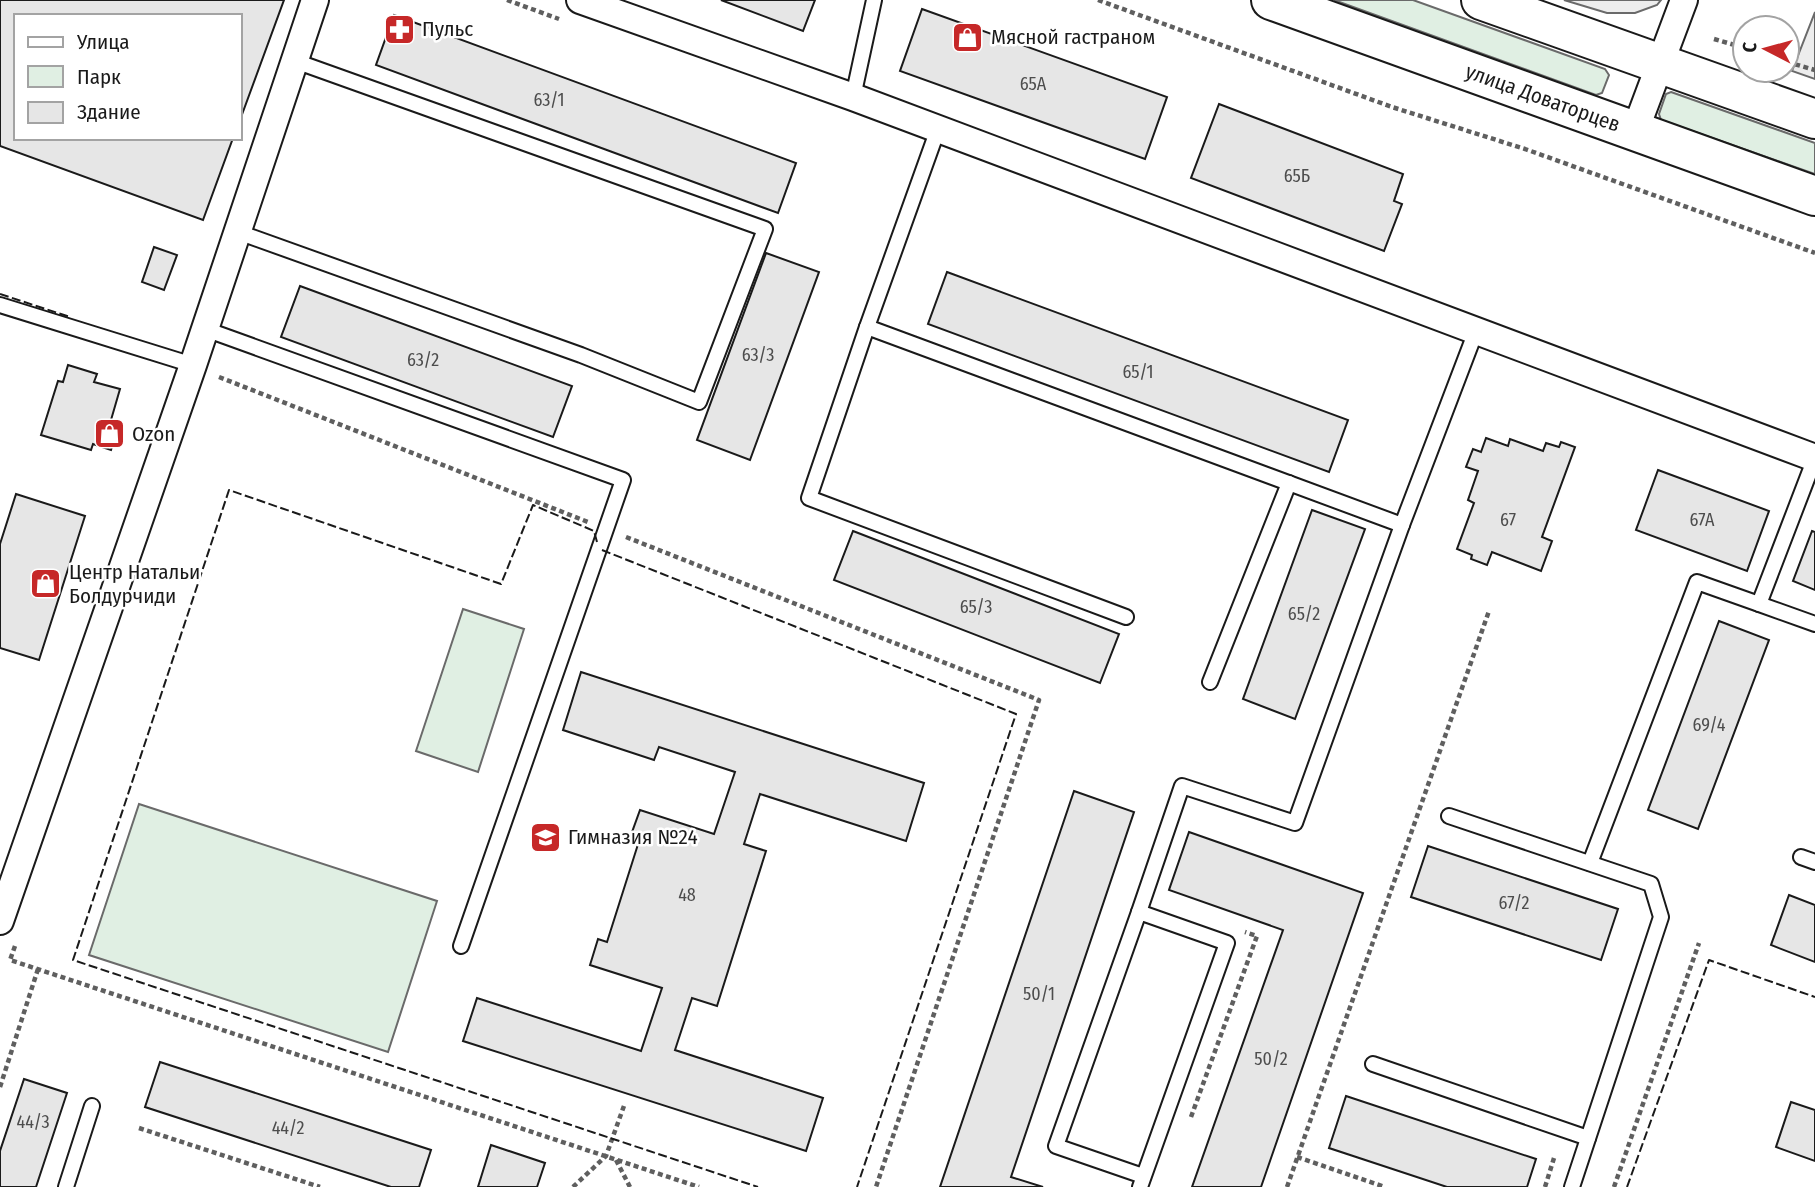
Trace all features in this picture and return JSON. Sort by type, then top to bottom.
[{"type":"main road","name":"улица Доваторцев","points":[[1270,0],[1815,196]]},
{"type":"main road","points":[[1481,0],[1815,119]]},
{"type":"street","points":[[9,928],[315,0]]},
{"type":"street","points":[[580,0],[853,97],[1815,458]]},
{"type":"street","points":[[1634,131],[1684,0]]},
{"type":"lane","points":[[853,97],[874,0]]},
{"type":"lane","points":[[238,232],[581,355],[699,402],[765,229],[295,61]]},
{"type":"lane","points":[[938,129],[809,498],[1126,617]]},
{"type":"lane","points":[[0,305],[193,365]]},
{"type":"lane","points":[[867,327],[1402,525]]},
{"type":"lane","points":[[205,328],[623,480],[461,946]]},
{"type":"lane","points":[[1139,912],[1227,943],[1141,1182],[1056,1146],[1182,786],[1295,823],[1402,525],[1476,331]]},
{"type":"lane","points":[[1759,604],[1815,458]]},
{"type":"lane","points":[[1210,682],[1289,483]]},
{"type":"lane","points":[[1590,863],[1697,582],[1815,624]]},
{"type":"lane","points":[[1449,816],[1651,884],[1661,916],[1572,1187]]},
{"type":"lane","points":[[1373,1064],[1588,1138]]},
{"type":"lane","points":[[66,1187],[92,1106]]},
{"type":"path","points":[[1098,0],[1392,107],[1525,149],[1815,253]]},
{"type":"path","points":[[1714,39],[1731,44]]},
{"type":"path","points":[[1287,1187],[1489,611]]},
{"type":"path","points":[[876,1187],[1039,700]]},
{"type":"path","points":[[9,928],[10,960],[699,1187]]},
{"type":"path","points":[[1189,1124],[1256,936]]},
{"type":"path","points":[[1614,1187],[1699,943]]},
{"type":"path","points":[[0,1087],[38,969]]},
{"type":"path","points":[[573,1187],[606,1156],[625,1103]]},
{"type":"path","points":[[139,1128],[320,1187]]},
{"type":"path","points":[[1297,1157],[1385,1187]]},
{"type":"path","points":[[1545,1187],[1554,1158]]},
{"type":"path","points":[[616,1160],[630,1187]]},
{"type":"green space","points":[[1334,0],[1413,0],[1605,69],[1609,75],[1602,93],[1596,95]]},
{"type":"green space","points":[[1671,92],[1815,143],[1815,174],[1661,120],[1659,114],[1666,94]]},
{"type":"green space","points":[[463,609],[524,629],[478,772],[416,751]]},
{"type":"green space","points":[[139,804],[437,901],[388,1052],[89,955]]},
{"type":"shaded area","points":[[1564,0],[1661,0],[1657,5],[1635,13],[1607,13]]},
{"type":"shaded area","points":[[1815,12],[1815,79],[1801,74],[1801,48]]},
{"type":"building","points":[[0,0],[284,0],[242,115],[242,14],[14,14],[14,140],[232,140],[203,220],[0,146]]},
{"type":"building","points":[[721,0],[815,0],[803,31]]},
{"type":"building","points":[[922,9],[1167,97],[1145,159],[900,71]]},
{"type":"building","points":[[394,15],[796,163],[778,213],[376,65]]},
{"type":"building","points":[[1219,104],[1403,174],[1394,201],[1402,204],[1384,251],[1191,178]]},
{"type":"building","points":[[154,247],[177,255],[164,290],[142,282]]},
{"type":"building","points":[[766,253],[819,272],[750,460],[697,440]]},
{"type":"building","points":[[947,272],[1348,420],[1329,472],[928,324]]},
{"type":"building","points":[[300,286],[572,386],[553,437],[281,337]]},
{"type":"building","points":[[68,365],[97,374],[94,382],[120,389],[111,420],[119,422],[111,450],[93,444],[91,450],[41,435],[58,381],[63,382]]},
{"type":"building","points":[[1486,438],[1508,446],[1510,439],[1543,451],[1546,443],[1559,447],[1561,442],[1575,447],[1542,537],[1552,541],[1541,571],[1492,552],[1487,565],[1471,559],[1472,555],[1457,549],[1474,503],[1468,500],[1478,471],[1466,467],[1473,449],[1481,452]]},
{"type":"building","points":[[1658,470],[1769,511],[1747,571],[1636,530]]},
{"type":"building","points":[[16,494],[85,516],[39,660],[0,648],[0,544]]},
{"type":"building","points":[[1312,510],[1365,529],[1295,719],[1243,699]]},
{"type":"building","points":[[853,531],[1119,634],[1100,683],[834,580]]},
{"type":"building","points":[[1812,531],[1815,532],[1815,590],[1793,581]]},
{"type":"building","points":[[1719,621],[1769,640],[1698,829],[1648,810]]},
{"type":"building","points":[[581,672],[924,783],[906,841],[760,794],[744,844],[766,851],[717,1006],[692,998],[675,1050],[823,1098],[806,1151],[463,1041],[477,998],[641,1051],[662,988],[590,965],[598,939],[607,942],[640,838],[631,835],[640,810],[714,834],[735,772],[659,747],[654,760],[563,730]]},
{"type":"building","points":[[1074,791],[1134,812],[1011,1177],[1043,1187],[940,1187]]},
{"type":"building","points":[[1189,832],[1363,893],[1261,1187],[1192,1187],[1283,930],[1169,890]]},
{"type":"building","points":[[1428,846],[1618,909],[1601,960],[1411,897]]},
{"type":"building","points":[[1789,895],[1815,905],[1815,962],[1771,945]]},
{"type":"building","points":[[160,1062],[431,1150],[419,1187],[391,1187],[145,1107]]},
{"type":"building","points":[[24,1079],[67,1093],[36,1187],[0,1187],[0,1151]]},
{"type":"building","points":[[1346,1096],[1536,1159],[1527,1187],[1447,1187],[1329,1148]]},
{"type":"building","points":[[1791,1102],[1815,1110],[1815,1161],[1776,1147]]},
{"type":"building","points":[[491,1145],[545,1163],[537,1187],[478,1187]]},
{"type":"fence","points":[[0,294],[70,317]]},
{"type":"fence","points":[[597,542],[594,531],[533,505],[501,584],[229,490],[73,960],[758,1187]]},
{"type":"fence","points":[[602,550],[1016,714],[857,1187]]},
{"type":"fence","points":[[1627,1187],[1709,960],[1815,997]]},
{"type":"place","name":"Пульс","points":[[399,29]]},
{"type":"place","name":"Мясной гастраном","points":[[968,37]]},
{"type":"place","name":"Ozon","points":[[109,434]]},
{"type":"place","name":"Центр Натальи Болдурчиди","points":[[46,584]]},
{"type":"place","name":"Гимназия №24","points":[[545,837]]}]
